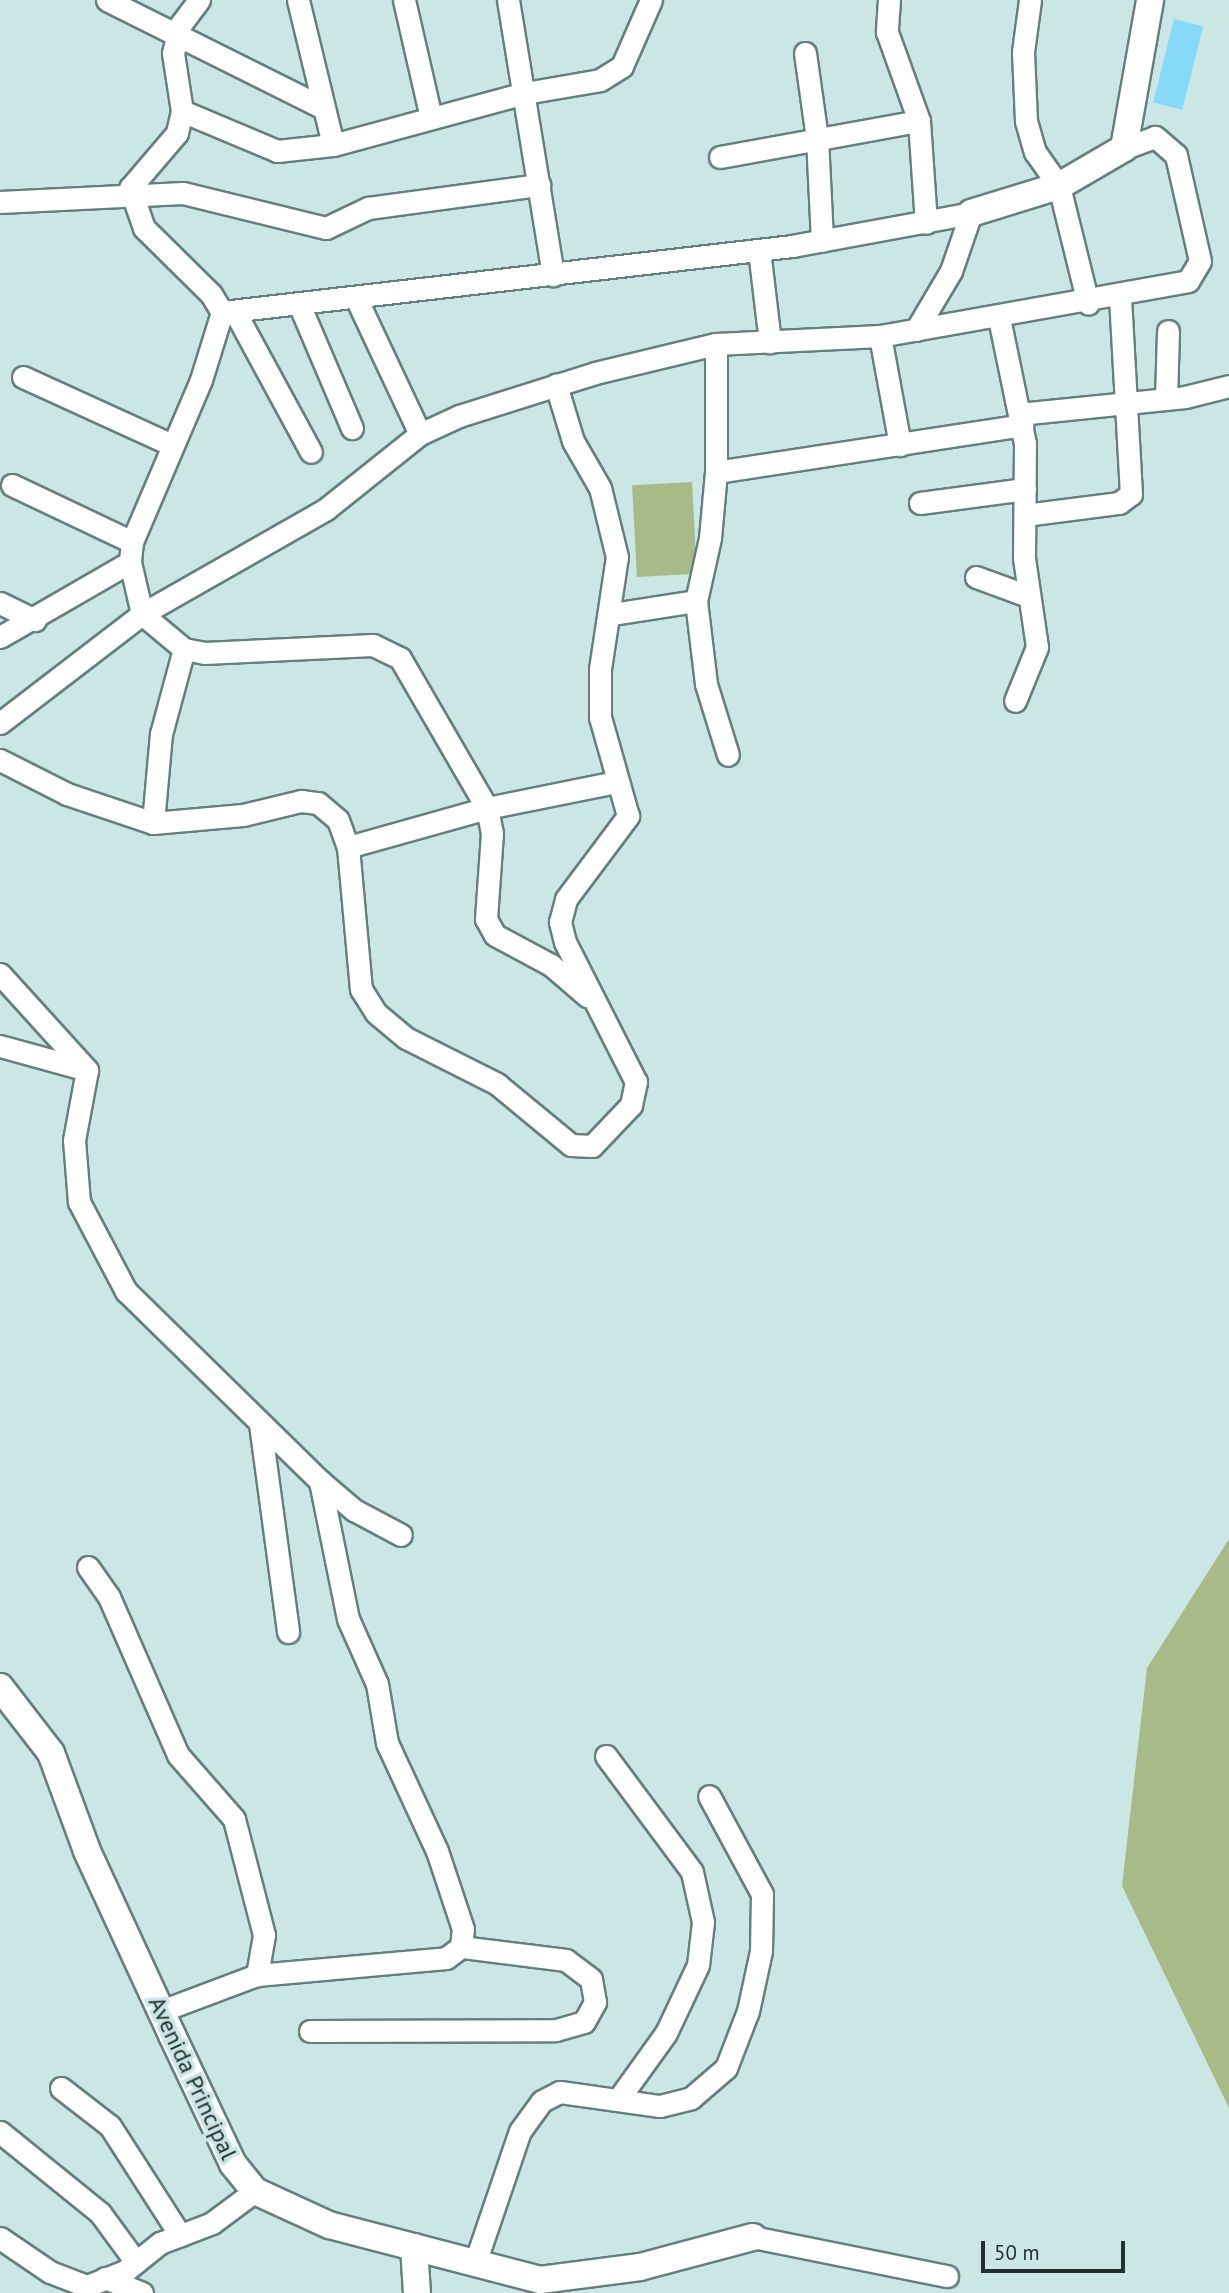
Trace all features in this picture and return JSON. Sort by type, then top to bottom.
[{"type":"street","points":[[107,0],[324,108]]},
{"type":"street","points":[[199,0],[177,36],[173,52],[182,111],[177,133],[150,160],[130,188],[131,195],[144,228],[229,312],[312,452]]},
{"type":"street","points":[[298,0],[333,145]]},
{"type":"street","points":[[404,0],[431,118]]},
{"type":"street","points":[[508,0],[553,275]]},
{"type":"street","points":[[182,111],[277,151],[333,145],[525,93],[600,80],[622,66],[652,0]]},
{"type":"street","points":[[889,0],[887,32],[919,121],[926,223]]},
{"type":"street","points":[[1030,0],[1023,51],[1026,121],[1035,152],[1059,186],[1088,303]]},
{"type":"street","points":[[1124,148],[1150,0]]},
{"type":"street","points":[[805,53],[817,138],[822,240]]},
{"type":"street","points":[[720,157],[919,121]]},
{"type":"street","points":[[0,723],[142,614],[326,509],[420,434],[556,385],[716,344],[880,336],[1120,298],[1188,281],[1200,261],[1176,155],[1155,137],[1124,148],[1059,186],[971,213],[926,223],[759,250],[229,312]]},
{"type":"street","points":[[0,202],[183,193],[326,228],[368,208],[540,185]]},
{"type":"street","points":[[916,331],[951,271],[971,213]]},
{"type":"street","points":[[759,250],[770,342]]},
{"type":"street","points":[[356,298],[420,434]]},
{"type":"street","points":[[1024,515],[1127,500],[1129,401],[1120,298]]},
{"type":"street","points":[[299,304],[352,428]]},
{"type":"street","points":[[229,312],[201,380],[170,444],[131,552],[142,614],[184,649],[240,654],[373,645],[400,659],[487,808],[492,833],[486,919],[495,935],[551,965],[594,1002]]},
{"type":"street","points":[[999,318],[1021,420],[1028,596],[1037,647],[1015,701]]},
{"type":"street","points":[[1166,398],[1168,331]]},
{"type":"street","points":[[880,336],[900,445]]},
{"type":"street","points":[[716,344],[716,472],[710,538],[696,601],[705,684],[728,755]]},
{"type":"street","points":[[23,377],[170,444]]},
{"type":"street","points":[[0,760],[67,794],[153,823],[243,815],[300,801],[318,803],[338,820],[348,847],[361,989],[376,1013],[406,1038],[498,1084],[571,1145],[592,1146],[605,1136],[631,1105],[636,1082],[594,1002],[560,922],[566,899],[625,827],[628,816],[616,782],[600,717],[600,669],[612,614],[617,557],[600,488],[573,442],[556,385]]},
{"type":"street","points":[[716,472],[900,445],[1021,420],[1229,386]]},
{"type":"street","points":[[12,485],[131,552]]},
{"type":"street","points":[[919,503],[1025,489]]},
{"type":"street","points":[[0,637],[34,620],[131,552]]},
{"type":"street","points":[[976,577],[1028,596]]},
{"type":"street","points":[[612,614],[696,601]]},
{"type":"street","points":[[0,603],[34,620]]},
{"type":"street","points":[[153,823],[161,734],[184,649]]},
{"type":"street","points":[[348,847],[487,808],[616,782]]},
{"type":"street","points":[[0,974],[87,1070]]},
{"type":"street","points":[[0,1046],[87,1070]]},
{"type":"street","points":[[87,1070],[74,1140],[79,1202],[126,1291],[320,1481],[354,1510],[401,1535]]},
{"type":"street","points":[[260,1424],[288,1632]]},
{"type":"street","points":[[320,1481],[348,1619],[377,1684],[387,1744],[437,1851],[463,1929],[461,1947]]},
{"type":"street","points":[[88,1567],[109,1597],[178,1755],[234,1819],[264,1935],[257,1975]]},
{"type":"street","name":"Avenida Principal","points":[[0,1687],[51,1753],[87,1851],[161,2011],[233,2164],[255,2191],[329,2225],[540,2280],[640,2267],[753,2237]]},
{"type":"street","points":[[606,1756],[692,1872],[703,1922],[698,1965],[666,2033],[620,2097]]},
{"type":"street","points":[[475,2263],[498,2186],[533,2110],[560,2092],[620,2097],[660,2106],[704,2090],[726,2068],[748,2011],[761,1951],[762,1894],[709,1797]]},
{"type":"street","points":[[161,2011],[257,1975],[446,1958],[461,1947],[566,1960],[591,1979],[595,2002],[584,2022],[556,2030],[310,2031]]},
{"type":"street","points":[[61,2088],[110,2126],[180,2235]]},
{"type":"street","points":[[0,2132],[100,2213],[136,2262]]},
{"type":"street","points":[[0,2238],[26,2256],[87,2286],[136,2262],[180,2235],[212,2223],[255,2191]]},
{"type":"street","points":[[753,2237],[947,2276]]},
{"type":"street","points":[[414,2247],[417,2293]]},
{"type":"street","points":[[0,2260],[26,2256]]},
{"type":"street","points":[[105,2278],[142,2293]]},
{"type":"green space","points":[[692,482],[697,574],[637,577],[632,485]]},
{"type":"green space","points":[[1229,1539],[1229,2108],[1122,1886],[1147,1668]]},
{"type":"building","points":[[1174,19],[1203,26],[1182,110],[1153,102]]}]
